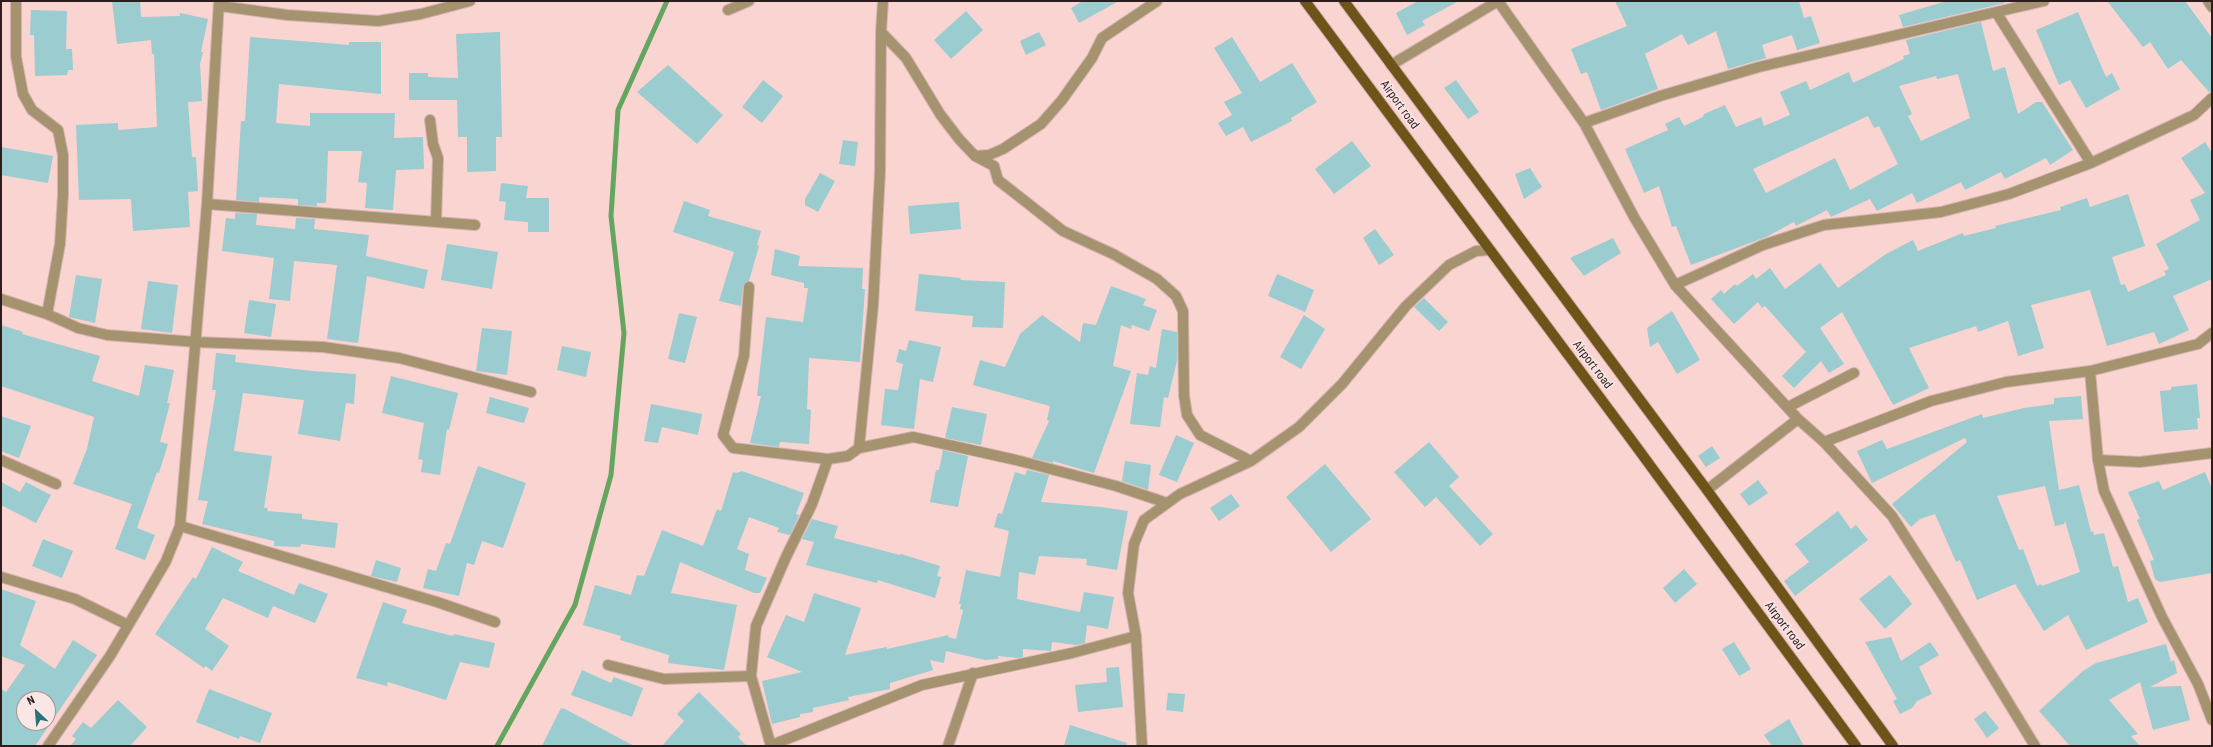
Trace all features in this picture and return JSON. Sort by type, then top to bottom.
[{"type":"main road","name":"Airport road","points":[[1305,1],[1630,438],[1856,746]]},
{"type":"main road","name":"Airport road","points":[[1344,1],[1707,490],[1893,746]]},
{"type":"street","points":[[16,1],[16,57],[23,94],[32,110],[58,130],[63,155],[64,194],[60,244],[47,314]]},
{"type":"street","points":[[48,746],[110,656],[166,561],[180,526],[207,204],[220,3],[287,15],[378,21],[421,14],[470,1]]},
{"type":"street","points":[[728,10],[749,1]]},
{"type":"street","points":[[859,448],[873,306],[880,180],[881,32],[883,1]]},
{"type":"street","points":[[975,156],[989,155],[1003,150],[1042,124],[1062,100],[1092,58],[1102,38],[1157,1]]},
{"type":"street","points":[[1392,65],[1498,1],[1584,123],[1634,217],[1675,285],[1798,419],[1824,442],[1892,516],[1944,597],[2035,746]]},
{"type":"street","points":[[1584,123],[1660,96],[1759,67],[2044,1]]},
{"type":"street","points":[[2208,1],[2212,6]]},
{"type":"street","points":[[1996,12],[2091,163]]},
{"type":"street","points":[[881,32],[906,58],[940,114],[975,156],[994,166],[998,180],[1063,231],[1078,236],[1151,275],[1176,296],[1182,311],[1184,395],[1187,415],[1200,435],[1251,461]]},
{"type":"street","points":[[1675,285],[1763,246],[1824,225],[1941,212],[2009,194],[2091,163],[2194,115],[2212,98]]},
{"type":"street","points":[[430,120],[433,144],[438,158],[436,222]]},
{"type":"street","points":[[207,204],[475,225]]},
{"type":"street","points":[[1142,746],[1136,636],[1128,593],[1134,544],[1144,520],[1180,494],[1251,461],[1299,427],[1342,384],[1406,306],[1449,265],[1476,252],[1490,250]]},
{"type":"street","points":[[749,287],[744,356],[723,434],[733,448],[828,459],[848,456],[859,448],[913,437],[1031,464],[1116,486],[1167,503]]},
{"type":"street","points":[[1,299],[47,314],[78,328],[107,335],[196,342],[323,347],[399,358],[531,392]]},
{"type":"street","points":[[1824,442],[1931,402],[2006,382],[2090,371],[2198,344],[2212,333]]},
{"type":"street","points":[[2090,371],[2098,460],[2104,491],[2121,533],[2162,617],[2198,684],[2212,720]]},
{"type":"street","points":[[1788,407],[1854,373]]},
{"type":"street","points":[[1707,490],[1798,419]]},
{"type":"street","points":[[2098,460],[2140,462],[2212,453]]},
{"type":"street","points":[[828,459],[812,504],[786,557],[756,626],[751,676],[772,745],[922,685],[1072,653],[1136,636]]},
{"type":"street","points":[[1,460],[56,484]]},
{"type":"street","points":[[180,526],[437,602],[495,622]]},
{"type":"street","points":[[1,577],[75,599],[128,625]]},
{"type":"street","points":[[608,665],[664,679],[751,676]]},
{"type":"street","points":[[948,746],[973,673]]},
{"type":"building","points":[[112,1],[140,1],[141,17],[180,16],[180,13],[208,19],[200,64],[202,101],[188,102],[192,157],[196,157],[198,191],[188,192],[190,227],[133,231],[131,199],[79,200],[76,125],[118,123],[118,130],[157,127],[154,54],[152,54],[151,40],[117,44]]},
{"type":"building","points":[[1083,1],[1119,1],[1079,23],[1071,8]]},
{"type":"building","points":[[1418,1],[1459,1],[1422,21],[1425,25],[1407,35],[1396,13]]},
{"type":"building","points":[[1615,1],[1799,1],[1804,18],[1811,16],[1820,43],[1797,50],[1792,35],[1762,45],[1766,58],[1728,69],[1716,31],[1688,45],[1682,34],[1645,54],[1658,89],[1601,110],[1587,72],[1581,74],[1571,49],[1627,26]]},
{"type":"building","points":[[1947,1],[2005,1],[2005,3],[1903,27],[1899,15]]},
{"type":"building","points":[[2107,1],[2185,1],[2212,38],[2212,92],[2209,92],[2181,60],[2168,69],[2150,42],[2143,47]]},
{"type":"building","points":[[31,10],[67,11],[66,49],[72,49],[73,70],[68,70],[67,75],[35,76],[34,35],[30,35]]},
{"type":"building","points":[[966,11],[983,30],[951,59],[934,40]]},
{"type":"building","points":[[2078,12],[2106,77],[2112,73],[2120,89],[2086,108],[2070,80],[2059,85],[2036,30]]},
{"type":"building","points":[[1981,22],[1993,71],[2005,67],[2018,114],[2036,102],[2042,102],[2073,150],[2050,165],[2046,158],[2005,179],[2001,172],[1965,190],[1961,182],[1917,203],[1912,193],[1877,211],[1870,199],[1831,217],[1827,210],[1796,226],[1794,222],[1766,237],[1691,265],[1676,226],[1672,227],[1659,186],[1644,193],[1625,149],[1668,130],[1665,124],[1679,117],[1684,126],[1703,117],[1704,114],[1725,105],[1736,127],[1761,117],[1764,126],[1790,115],[1780,92],[1806,81],[1810,90],[1849,72],[1853,83],[1904,59],[1903,56],[1910,54],[1906,40]],"holes":[[[1958,74],[1970,118],[1921,141],[1908,116],[1912,114],[1899,86],[1936,76],[1937,79]],[[1868,116],[1874,128],[1879,126],[1898,164],[1850,190],[1835,158],[1766,193],[1753,169]]]},
{"type":"building","points":[[500,32],[502,137],[496,137],[496,171],[467,172],[467,137],[458,137],[457,100],[409,100],[409,73],[428,73],[428,77],[458,78],[456,34]]},
{"type":"building","points":[[1039,32],[1046,45],[1026,55],[1020,41]]},
{"type":"building","points":[[250,37],[349,45],[349,42],[381,42],[381,94],[279,84],[276,123],[310,126],[310,113],[395,113],[394,138],[423,137],[424,169],[396,170],[393,210],[365,208],[367,183],[358,182],[362,151],[328,151],[326,203],[317,203],[317,206],[298,205],[298,199],[259,197],[259,202],[236,200],[241,121],[245,121]]},
{"type":"building","points":[[1232,37],[1260,82],[1292,63],[1317,102],[1291,118],[1292,121],[1251,142],[1243,127],[1226,136],[1218,123],[1232,115],[1224,102],[1242,93],[1214,48]]},
{"type":"building","points":[[668,65],[723,115],[697,144],[637,92]]},
{"type":"building","points":[[763,80],[783,96],[762,123],[742,107]]},
{"type":"building","points":[[1456,80],[1479,112],[1468,119],[1444,88]]},
{"type":"building","points":[[843,140],[858,142],[855,166],[839,164]]},
{"type":"building","points":[[1352,141],[1371,166],[1334,194],[1315,169]]},
{"type":"building","points":[[2205,142],[2212,153],[2212,279],[2173,296],[2189,330],[2159,344],[2154,332],[2107,346],[2090,290],[2031,305],[2044,348],[2018,356],[2008,321],[1978,332],[1976,326],[1909,348],[1929,388],[1893,405],[1842,312],[1820,328],[1844,364],[1829,373],[1821,361],[1794,388],[1782,376],[1806,352],[1765,306],[1762,308],[1758,302],[1734,324],[1711,299],[1721,290],[1724,294],[1735,284],[1737,286],[1753,274],[1756,279],[1770,268],[1785,289],[1820,263],[1838,288],[1886,254],[1913,240],[1918,251],[1963,233],[1964,236],[1996,228],[1995,226],[2061,210],[2060,207],[2087,198],[2090,207],[2128,194],[2145,246],[2112,257],[2121,285],[2125,284],[2128,292],[2166,275],[2164,271],[2169,269],[2156,244],[2200,220],[2190,200],[2205,193],[2181,158]]},
{"type":"building","points":[[1,147],[53,156],[48,183],[1,175]]},
{"type":"building","points":[[1530,168],[1542,187],[1524,199],[1515,174]]},
{"type":"building","points":[[820,173],[835,181],[818,212],[805,205],[805,199]]},
{"type":"building","points":[[501,183],[528,186],[526,198],[549,198],[549,232],[528,232],[528,222],[504,220],[506,202],[499,201]]},
{"type":"building","points":[[684,201],[710,210],[708,216],[761,231],[757,245],[759,246],[749,281],[743,286],[741,306],[719,301],[734,252],[673,232]]},
{"type":"building","points":[[959,202],[961,229],[910,234],[908,206]]},
{"type":"building","points":[[235,213],[257,214],[256,225],[295,229],[296,218],[315,219],[314,229],[369,235],[366,256],[428,270],[424,289],[367,276],[358,343],[327,339],[337,265],[294,261],[290,301],[269,299],[274,258],[222,251],[226,218],[235,219]]},
{"type":"building","points":[[1375,229],[1394,255],[1379,265],[1363,238]]},
{"type":"building","points":[[1613,238],[1621,253],[1584,276],[1570,258]]},
{"type":"building","points":[[447,244],[498,252],[492,289],[441,280]]},
{"type":"building","points":[[775,249],[800,256],[798,266],[863,268],[862,289],[865,289],[860,362],[809,358],[807,409],[811,410],[809,444],[780,442],[779,447],[750,443],[761,396],[757,396],[766,317],[803,322],[808,288],[804,288],[804,283],[771,275]]},
{"type":"building","points":[[919,274],[961,278],[960,280],[1005,282],[1003,328],[972,327],[973,316],[915,311]]},
{"type":"building","points":[[1277,274],[1314,290],[1305,312],[1268,296]]},
{"type":"building","points":[[76,275],[102,279],[95,323],[69,317]]},
{"type":"building","points":[[148,281],[178,285],[172,333],[141,329]]},
{"type":"building","points":[[1111,286],[1146,299],[1143,305],[1157,310],[1149,331],[1132,325],[1131,329],[1121,325],[1113,366],[1131,371],[1094,473],[1053,461],[1053,463],[1032,458],[1049,421],[1047,420],[1050,406],[973,385],[980,360],[1005,367],[1020,334],[1042,315],[1080,342],[1083,323],[1096,325]]},
{"type":"building","points":[[1424,298],[1448,322],[1439,331],[1414,307]]},
{"type":"building","points":[[249,300],[276,304],[271,337],[244,333]]},
{"type":"building","points":[[1672,311],[1700,360],[1677,374],[1658,342],[1650,347],[1647,328]]},
{"type":"building","points":[[679,313],[697,317],[685,363],[668,359]]},
{"type":"building","points":[[1304,315],[1325,329],[1301,369],[1280,357]]},
{"type":"building","points":[[1,325],[23,332],[22,334],[100,356],[92,381],[139,396],[145,365],[174,370],[167,403],[170,403],[160,442],[168,444],[159,473],[157,472],[137,528],[155,535],[145,560],[115,549],[132,504],[73,484],[87,449],[94,417],[1,386]]},
{"type":"building","points":[[482,328],[512,331],[507,375],[476,371]]},
{"type":"building","points":[[1162,329],[1177,332],[1177,361],[1168,398],[1164,397],[1160,427],[1130,424],[1137,373],[1148,375],[1150,366],[1156,368]]},
{"type":"building","points":[[909,340],[941,347],[933,382],[920,379],[914,429],[881,425],[885,389],[898,390],[903,364],[896,362],[899,349],[906,351]]},
{"type":"building","points":[[562,346],[591,352],[586,377],[557,370]]},
{"type":"building","points":[[216,353],[236,355],[235,362],[312,371],[356,374],[354,404],[346,403],[340,441],[298,434],[304,400],[243,393],[234,451],[272,456],[264,508],[268,508],[267,511],[302,514],[302,519],[338,523],[335,548],[301,544],[300,547],[274,546],[274,541],[202,524],[208,501],[198,500],[216,390],[212,390]]},
{"type":"building","points":[[391,376],[458,393],[449,430],[447,429],[440,475],[421,472],[423,460],[418,459],[424,423],[382,413]]},
{"type":"building","points":[[2197,384],[2200,418],[2197,418],[2198,429],[2164,432],[2160,391],[2171,390],[2171,387]]},
{"type":"building","points":[[2081,396],[2083,419],[2049,421],[2059,490],[2079,485],[2091,532],[2093,531],[2094,535],[2104,533],[2113,567],[2118,566],[2128,602],[2138,598],[2148,622],[2086,650],[2068,615],[2044,631],[2015,584],[1977,600],[1960,560],[1956,562],[1935,514],[1920,519],[1911,527],[1892,504],[1967,442],[1965,438],[1872,483],[1857,451],[1882,440],[1887,449],[1982,414],[1983,418],[2024,408],[2054,404],[2054,398]],"holes":[[[2045,486],[2055,526],[2064,524],[2065,521],[2080,572],[2042,586],[2041,584],[2037,586],[2023,549],[2019,550],[1997,496]]]},
{"type":"building","points":[[490,397],[529,408],[524,423],[486,413]]},
{"type":"building","points":[[651,404],[702,414],[698,435],[662,427],[658,443],[644,441]]},
{"type":"building","points":[[952,407],[987,414],[981,445],[945,438]]},
{"type":"building","points":[[1,416],[31,426],[19,458],[1,451]]},
{"type":"building","points":[[1176,435],[1194,443],[1177,482],[1159,475]]},
{"type":"building","points":[[1429,442],[1459,477],[1449,486],[1493,534],[1480,546],[1436,497],[1425,507],[1394,472]]},
{"type":"building","points":[[1712,446],[1720,458],[1706,467],[1698,456]]},
{"type":"building","points":[[943,450],[968,456],[958,507],[930,502],[936,470],[939,470]]},
{"type":"building","points":[[1125,461],[1151,465],[1148,490],[1122,481]]},
{"type":"building","points":[[1325,464],[1371,519],[1331,552],[1286,497]]},
{"type":"building","points":[[478,466],[526,483],[503,548],[482,541],[474,565],[467,563],[459,596],[423,588],[428,569],[436,571],[446,543],[450,544]]},
{"type":"building","points":[[1027,470],[1049,475],[1041,502],[1101,507],[1128,511],[1117,570],[1086,565],[1087,559],[1039,556],[1035,575],[1019,572],[1017,599],[1080,612],[1084,592],[1114,597],[1108,629],[1087,625],[1085,643],[1076,645],[1052,642],[1051,651],[1023,649],[1023,657],[1019,658],[998,656],[998,659],[985,660],[946,651],[944,663],[930,660],[933,670],[890,683],[890,689],[848,697],[849,700],[813,708],[813,712],[800,714],[800,717],[772,724],[762,681],[802,672],[767,657],[786,615],[804,622],[814,593],[861,608],[845,655],[887,647],[887,649],[949,635],[948,637],[956,639],[963,610],[960,609],[961,604],[959,604],[966,570],[1000,577],[1009,531],[994,527],[998,513],[1002,514],[1015,472],[1025,475]]},
{"type":"building","points":[[742,471],[804,493],[796,514],[799,515],[790,535],[777,532],[779,528],[749,517],[737,549],[749,554],[745,570],[767,578],[760,593],[754,593],[680,562],[671,593],[737,605],[724,670],[668,663],[669,655],[620,640],[621,636],[583,625],[595,585],[631,595],[637,575],[644,576],[662,530],[703,546],[717,509],[721,511],[733,472],[737,473]]},
{"type":"building","points":[[2205,472],[2212,489],[2212,573],[2160,582],[2155,579],[2150,561],[2154,560],[2137,520],[2140,519],[2128,492],[2159,481],[2163,490]]},
{"type":"building","points":[[1758,480],[1768,493],[1749,506],[1740,494]]},
{"type":"building","points":[[1,482],[20,492],[26,482],[51,495],[36,523],[1,505]]},
{"type":"building","points":[[1231,494],[1240,506],[1219,521],[1210,508]]},
{"type":"building","points":[[1838,511],[1851,529],[1856,525],[1868,540],[1795,596],[1784,581],[1809,562],[1795,544]]},
{"type":"building","points":[[812,519],[838,526],[834,538],[900,555],[901,554],[940,566],[937,576],[941,577],[935,598],[878,580],[877,583],[806,565],[814,542],[802,539]]},
{"type":"building","points":[[43,539],[73,551],[62,578],[32,566]]},
{"type":"building","points":[[212,547],[243,562],[238,571],[294,595],[299,583],[328,594],[315,623],[273,606],[268,618],[223,598],[205,629],[229,646],[212,671],[206,666],[204,668],[155,634],[193,577],[196,579]]},
{"type":"building","points":[[376,560],[401,568],[397,582],[371,576]]},
{"type":"building","points":[[1684,569],[1697,584],[1675,603],[1663,588]]},
{"type":"building","points":[[1890,575],[1912,604],[1885,629],[1859,599]]},
{"type":"building","points":[[1,589],[36,601],[20,645],[55,669],[73,640],[97,655],[56,715],[56,691],[16,691],[16,731],[45,731],[35,746],[1,746],[1,689],[6,692],[25,665],[1,656]]},
{"type":"building","points":[[383,602],[407,610],[402,623],[453,636],[454,634],[495,643],[489,668],[460,662],[446,700],[388,682],[387,686],[356,678]]},
{"type":"building","points":[[1891,637],[1901,661],[1930,642],[1939,655],[1919,667],[1932,694],[1917,701],[1912,708],[1900,714],[1893,701],[1897,699],[1865,642]]},
{"type":"building","points":[[1734,642],[1751,669],[1739,676],[1722,649]]},
{"type":"building","points":[[2166,644],[2171,662],[2174,660],[2177,673],[2150,687],[2181,686],[2190,720],[2153,730],[2140,682],[2109,700],[2138,734],[2131,736],[2140,746],[2070,746],[2039,711],[2083,671],[2096,663]]},
{"type":"building","points":[[1119,667],[1123,707],[1078,712],[1075,685],[1107,682],[1106,668]]},
{"type":"building","points":[[582,670],[611,683],[614,677],[643,688],[632,717],[571,695]]},
{"type":"building","points":[[209,689],[272,713],[260,743],[240,736],[239,739],[196,722]]},
{"type":"building","points":[[699,692],[741,734],[738,737],[747,746],[662,746],[684,721],[677,714]]},
{"type":"building","points":[[1168,693],[1185,694],[1183,712],[1166,710]]},
{"type":"building","points":[[118,700],[147,727],[130,746],[70,746],[76,739],[72,736],[83,722],[91,728]]},
{"type":"building","points":[[561,708],[565,709],[634,746],[542,746]]},
{"type":"building","points":[[1985,711],[1999,728],[1987,738],[1974,719]]},
{"type":"building","points":[[1789,719],[1804,746],[1772,746],[1764,735]]},
{"type":"building","points":[[1070,725],[1127,743],[1126,746],[1064,746]]},
{"type":"waterway","points":[[497,746],[575,605],[611,475],[624,333],[611,216],[618,110],[667,1]]}]
